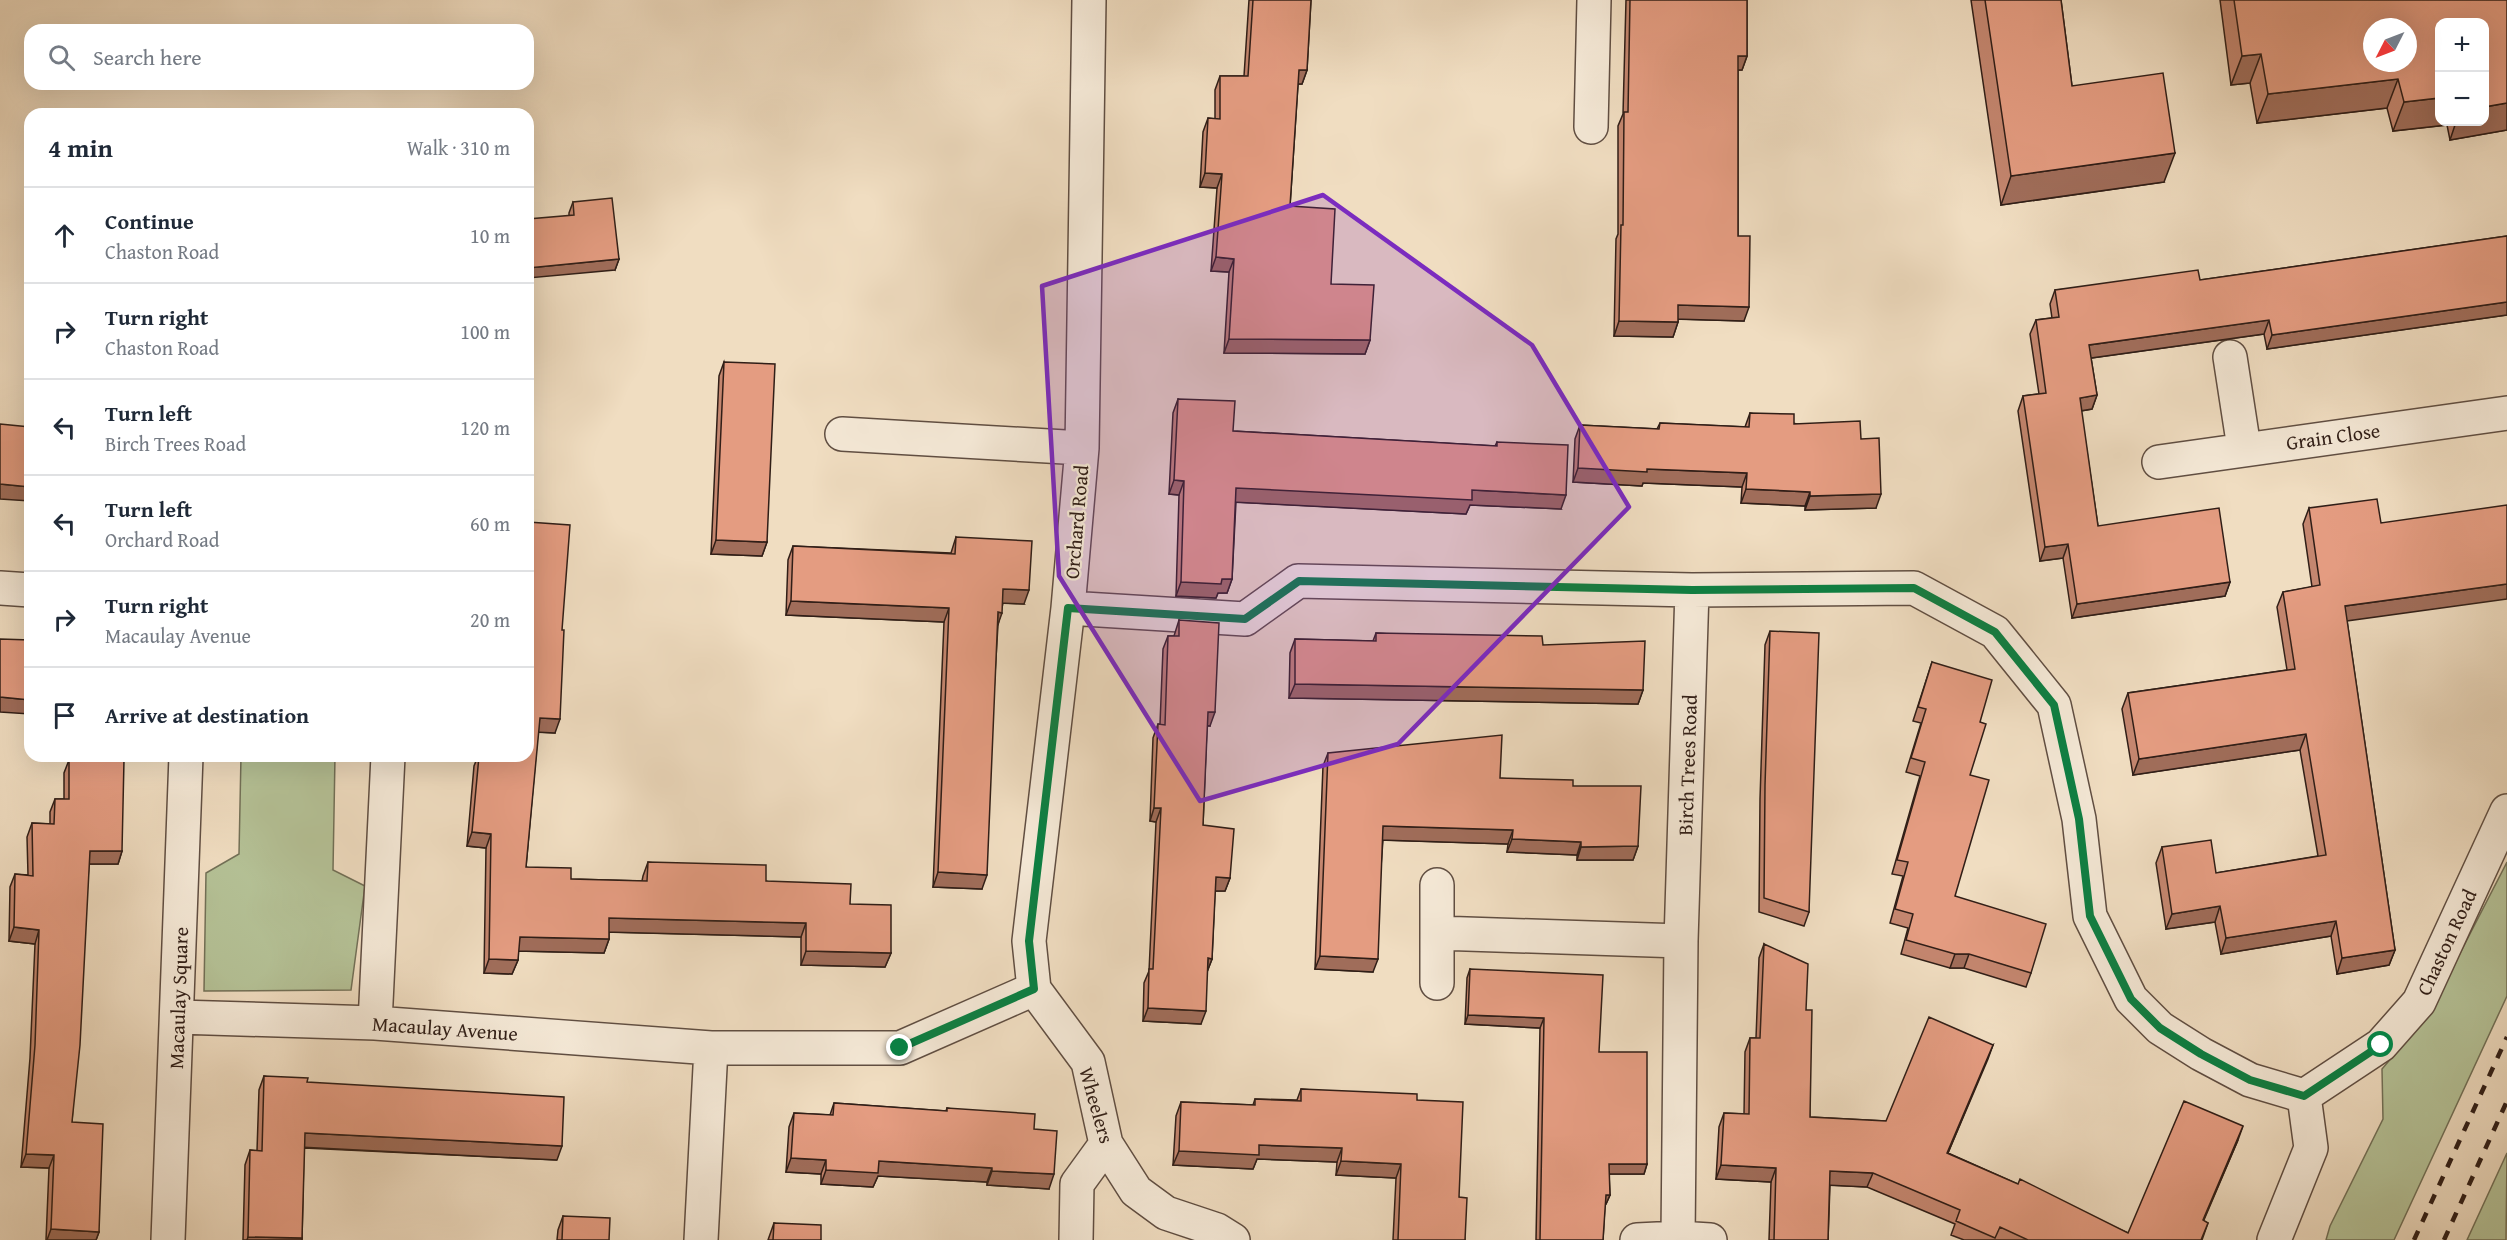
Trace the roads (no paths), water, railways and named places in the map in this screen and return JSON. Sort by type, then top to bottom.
[{"type":"street","name":"Orchard Road","points":[[1034,989],[1029,941],[1068,608],[1082,447],[1089,0]]},
{"type":"street","points":[[1591,127],[1594,0]]},
{"type":"street","points":[[2230,357],[2244,448]]},
{"type":"street","name":"Grain Close","points":[[2160,462],[2244,448],[2507,413]]},
{"type":"street","name":"Orchard Road","points":[[842,434],[1082,447]]},
{"type":"street","points":[[1068,608],[1245,619],[1299,581],[1692,590],[1914,588],[1995,632],[2054,705],[2079,819],[2090,916],[2131,999],[2160,1028],[2201,1054],[2250,1080],[2304,1096],[2311,1148],[2274,1240]]},
{"type":"street","points":[[0,588],[24,590]]},
{"type":"street","name":"Birch Trees Road","points":[[1678,1238],[1681,940],[1692,590]]},
{"type":"street","name":"Macaulay Square","points":[[168,1240],[186,762]]},
{"type":"street","points":[[375,1023],[388,762]]},
{"type":"street","name":"Chaston Road","points":[[2304,1096],[2381,1045],[2419,1002],[2507,811]]},
{"type":"street","points":[[1437,885],[1437,983]]},
{"type":"street","points":[[1437,933],[1681,940]]},
{"type":"street","name":"Macaulay Avenue","points":[[178,1017],[375,1023],[711,1048],[900,1048],[1034,989]]},
{"type":"street","name":"Wheelers","points":[[1034,989],[1088,1062],[1106,1144],[1136,1191],[1166,1213],[1216,1230],[1233,1240]]},
{"type":"street","points":[[700,1240],[711,1048]]},
{"type":"street","points":[[1076,1240],[1077,1184],[1106,1144]]},
{"type":"street","points":[[1636,1240],[1678,1238],[1710,1240]]},
{"type":"railway","points":[[2414,1240],[2507,1037]]},
{"type":"railway","points":[[2444,1240],[2507,1101]]}]
